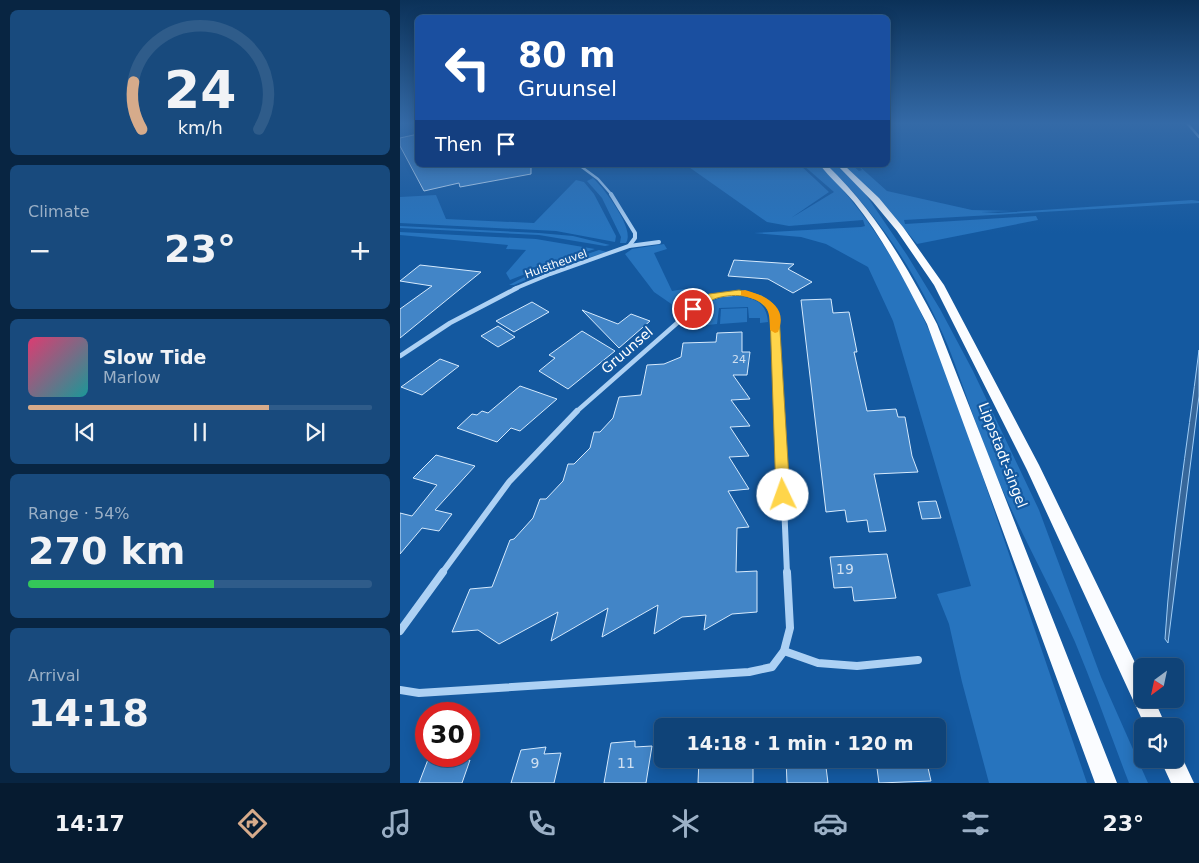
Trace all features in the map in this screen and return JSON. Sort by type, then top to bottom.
[{"type":"main road","name":"Lippstadt-singel","points":[[825,167],[846,186],[879,229],[901,264],[932,324],[1106,783]]},
{"type":"main road","name":"Lippstadt-singel","points":[[842,167],[894,222],[939,285],[1034,469],[1134,680]]},
{"type":"main road","points":[[1176,768],[1183,783]]},
{"type":"street","points":[[581,167],[596,176],[615,198],[635,233],[635,238],[629,246]]},
{"type":"street","name":"Hulstheuvel","points":[[400,356],[431,334],[509,292],[541,278],[629,246],[659,242]]},
{"type":"street","name":"Gruunsel","points":[[400,631],[509,482],[553,434],[595,393],[701,302],[712,296],[739,292],[763,299],[771,305],[775,314],[790,628],[784,651]]},
{"type":"street","points":[[400,690],[419,693],[749,672],[772,667],[784,651],[818,663],[858,666],[918,660]]},
{"type":"shaded area","points":[[689,167],[802,167],[829,192],[791,218],[834,192],[805,167],[822,167],[841,188],[878,236],[921,313],[946,369],[1087,783],[989,783],[962,682],[949,624],[937,594],[971,586],[893,321],[868,267],[826,244],[801,237],[754,233],[861,227],[865,226],[863,220],[789,226],[767,222]]},
{"type":"shaded area","points":[[829,167],[839,167],[864,192],[907,255],[940,309],[973,371],[1039,510],[1101,677],[1134,751],[1134,768],[1141,768],[1148,783],[1129,783],[1075,642],[1000,484],[937,321],[897,250],[864,205]]},
{"type":"shaded area","points":[[846,167],[854,167],[859,171],[862,170],[860,167],[887,191],[972,210],[1012,211],[981,212],[998,213],[1199,201],[1199,203],[904,220],[905,224],[1036,216],[1038,220],[917,244],[889,210]]},
{"type":"shaded area","points":[[593,178],[611,200],[623,219],[628,237],[626,243],[620,243],[621,237],[602,198],[587,181]]},
{"type":"shaded area","points":[[576,180],[584,182],[594,194],[616,236],[615,242],[556,231],[400,223],[400,197],[436,195],[446,219],[534,223]]},
{"type":"shaded area","points":[[400,226],[573,236],[610,245],[605,246],[539,235],[400,228]]},
{"type":"shaded area","points":[[400,232],[536,239],[595,249],[510,280],[506,273],[526,250],[506,249],[508,245],[400,235]]},
{"type":"shaded area","points":[[664,244],[667,249],[654,253],[672,291],[684,289],[695,302],[683,312],[654,292],[625,254],[632,249]]},
{"type":"shaded area","points":[[599,250],[607,252],[549,270],[514,285],[509,285],[532,273]]},
{"type":"shaded area","points":[[728,295],[749,298],[760,303],[767,314],[768,322],[760,323],[760,318],[749,318],[748,307],[719,308],[717,324],[708,325],[691,318],[709,302]]},
{"type":"shaded area","points":[[747,308],[747,322],[720,324],[721,309]]},
{"type":"shaded area","points":[[1199,350],[1199,396],[1168,643],[1165,639],[1171,567]]},
{"type":"building","points":[[407,160],[415,160],[415,167],[531,167],[531,174],[460,187],[459,183],[424,191]]},
{"type":"building","points":[[734,260],[794,264],[788,269],[812,282],[793,293],[768,279],[728,276]]},
{"type":"building","points":[[420,265],[481,272],[400,338],[400,309],[432,286],[400,281]]},
{"type":"building","points":[[831,299],[833,313],[849,312],[857,352],[854,352],[867,411],[896,409],[898,417],[905,417],[912,456],[918,472],[874,474],[886,531],[869,532],[867,520],[847,522],[845,510],[826,512],[801,300]]},
{"type":"building","points":[[532,302],[549,312],[514,332],[496,321]]},
{"type":"building","points":[[582,310],[618,324],[631,314],[650,321],[619,348]]},
{"type":"building","points":[[498,326],[515,337],[498,347],[481,336]]},
{"type":"building","points":[[582,331],[615,351],[568,389],[539,371],[555,358],[549,355]]},
{"type":"building","points":[[742,332],[742,352],[750,352],[747,375],[733,375],[750,399],[731,400],[750,426],[730,427],[749,456],[729,457],[749,489],[728,491],[749,527],[737,528],[736,572],[757,571],[757,612],[732,614],[704,630],[706,615],[682,617],[654,634],[658,605],[602,637],[608,608],[551,641],[558,612],[499,644],[478,630],[452,632],[470,589],[492,587],[510,540],[514,539],[533,518],[540,499],[546,499],[563,481],[568,464],[574,464],[590,448],[594,432],[600,432],[613,418],[619,397],[641,395],[647,365],[664,364],[681,357],[683,343],[716,342],[717,333]]},
{"type":"building","points":[[440,359],[459,366],[422,395],[401,387]]},
{"type":"building","points":[[520,386],[557,399],[520,431],[511,428],[497,442],[457,428],[472,414],[477,415],[482,411],[488,413]]},
{"type":"building","points":[[436,455],[475,466],[435,510],[452,514],[439,531],[422,528],[400,554],[400,513],[412,516],[437,485],[413,478]]},
{"type":"building","points":[[936,501],[941,518],[922,519],[918,502]]},
{"type":"building","points":[[887,554],[896,598],[854,601],[852,587],[834,588],[830,557]]},
{"type":"building","points":[[635,741],[635,747],[652,746],[646,783],[604,783],[611,743]]},
{"type":"building","points":[[546,747],[544,754],[561,753],[554,783],[511,783],[521,750]]},
{"type":"building","points":[[425,767],[468,767],[462,783],[419,783]]},
{"type":"building","points":[[699,768],[753,768],[753,783],[698,783]]},
{"type":"building","points":[[786,768],[826,768],[828,783],[787,783]]},
{"type":"building","points":[[877,768],[928,768],[931,781],[879,783]]},
{"type":"slow traffic","points":[[745,293],[763,299],[771,305],[775,314],[775,330]]},
{"type":"route","points":[[693,309],[712,296],[739,292],[752,294],[771,305],[775,314],[783,495]]}]
